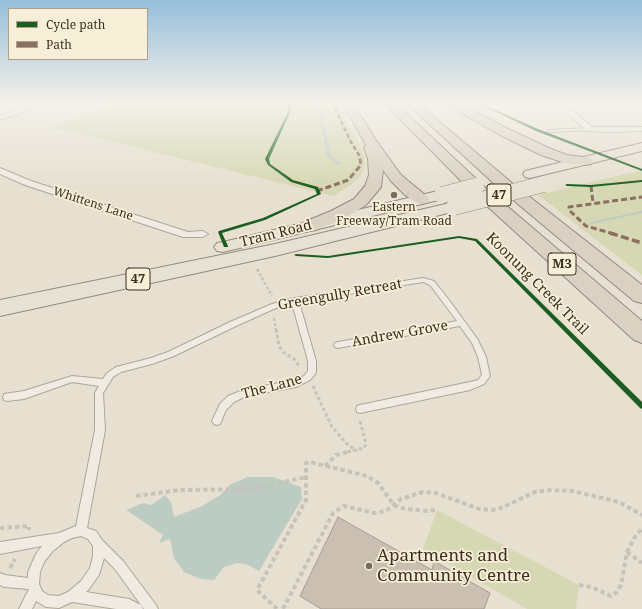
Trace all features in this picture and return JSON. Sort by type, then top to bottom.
[{"type":"highway","points":[[363,130],[396,178],[411,192],[422,199]]},
{"type":"highway","name":"M3","points":[[417,130],[482,193],[642,334]]},
{"type":"highway","name":"M3","points":[[442,130],[506,186],[642,296]]},
{"type":"highway","points":[[501,130],[565,159],[586,161]]},
{"type":"highway","points":[[504,132],[551,169]]},
{"type":"highway","points":[[310,226],[360,202],[373,187],[376,167],[374,153],[369,140]]},
{"type":"main road","name":"47","points":[[551,169],[642,147]]},
{"type":"main road","name":"47","points":[[544,184],[642,160]]},
{"type":"main road","name":"Tram Road","points":[[0,295],[130,270],[551,169]]},
{"type":"main road","points":[[544,184],[553,179],[554,174],[551,169]]},
{"type":"main road","name":"Tram Road","points":[[0,308],[275,250],[544,184]]},
{"type":"main road","points":[[422,199],[454,207]]},
{"type":"street","points":[[625,130],[642,132]]},
{"type":"street","name":"Whittens Lane","points":[[0,171],[28,183],[187,235],[203,234]]},
{"type":"street","name":"Whittens Lane","points":[[174,242],[187,235]]},
{"type":"lane","name":"Greengully Retreat","points":[[104,383],[110,375],[119,369],[152,361],[274,306],[295,300],[422,280],[432,283],[438,289],[475,342],[482,358],[486,376],[481,382],[470,386],[360,409]]},
{"type":"lane","name":"The Lane","points":[[217,421],[223,407],[231,399],[243,394],[296,383],[308,378],[312,372],[312,361],[295,300]]},
{"type":"lane","name":"Andrew Grove","points":[[338,345],[462,323]]},
{"type":"lane","points":[[7,398],[24,395],[72,379],[104,383],[99,393],[100,430],[81,531]]},
{"type":"lane","points":[[25,609],[34,587],[34,572],[40,558],[49,546],[60,538],[71,533],[81,531],[92,535],[98,544],[119,565],[152,609]]},
{"type":"lane","points":[[0,548],[60,538]]},
{"type":"lane","points":[[34,587],[38,595],[46,601],[57,605],[72,596],[85,585],[95,571],[99,556],[98,544]]},
{"type":"lane","points":[[0,579],[34,587]]},
{"type":"lane","points":[[72,596],[129,605],[137,609]]},
{"type":"path","points":[[325,466],[336,455],[357,451],[364,448],[366,444],[360,417],[360,409]]},
{"type":"path","points":[[277,609],[258,590],[306,500],[306,463],[310,462],[367,476],[378,483],[394,505],[400,508],[426,511],[437,510]]},
{"type":"path","points":[[136,496],[180,490],[253,489],[306,477]]},
{"type":"path","points":[[283,609],[333,513],[344,506],[374,513],[386,511],[401,499],[423,492],[436,493],[479,508],[492,510],[501,508],[535,492],[551,490],[572,491],[619,502],[642,515]]},
{"type":"path","points":[[0,528],[29,526]]},
{"type":"path","points":[[578,585],[591,587],[611,596],[617,592],[621,585],[627,552],[636,535],[642,529]]},
{"type":"path","points":[[627,552],[642,563]]},
{"type":"green space","points":[[65,130],[352,130],[363,151],[366,164],[362,174],[352,184],[334,196]]},
{"type":"green space","points":[[642,170],[642,275],[538,195]]},
{"type":"green space","points":[[437,510],[579,585],[576,609],[527,609],[423,549]]},
{"type":"shaded area","points":[[248,477],[273,477],[301,487],[302,499],[259,571],[246,564],[237,563],[224,567],[214,580],[201,579],[184,572],[174,558],[170,539],[159,543],[163,535],[126,510],[143,503],[151,505],[165,495],[171,502],[174,517],[202,506],[219,496],[231,484]]},
{"type":"building","name":"Apartments and Community Centre","points":[[338,517],[432,570],[434,561],[490,593],[484,609],[321,609],[300,596]]},
{"type":"waterway","points":[[324,130],[329,156],[339,164]]},
{"type":"waterway","points":[[591,223],[642,212]]},
{"type":"marked path","points":[[317,191],[348,180],[361,165],[359,155],[345,130]]},
{"type":"marked path","points":[[591,186],[593,203]]},
{"type":"marked path","points":[[642,197],[569,207],[569,210],[586,226],[642,243]]},
{"type":"cycle path","points":[[226,246],[220,232],[264,219],[319,194],[317,188],[292,181],[269,164],[267,159],[280,130]]},
{"type":"cycle path","points":[[538,130],[642,170]]},
{"type":"cycle path","points":[[567,185],[591,186],[642,181]]},
{"type":"cycle path","name":"Koonung Creek Trail","points":[[296,255],[328,257],[459,237],[476,240],[642,406]]},
{"type":"place","name":"Eastern Freeway/Tram Road","points":[[394,195]]},
{"type":"place","name":"Apartments and Community Centre","points":[[369,566]]}]
